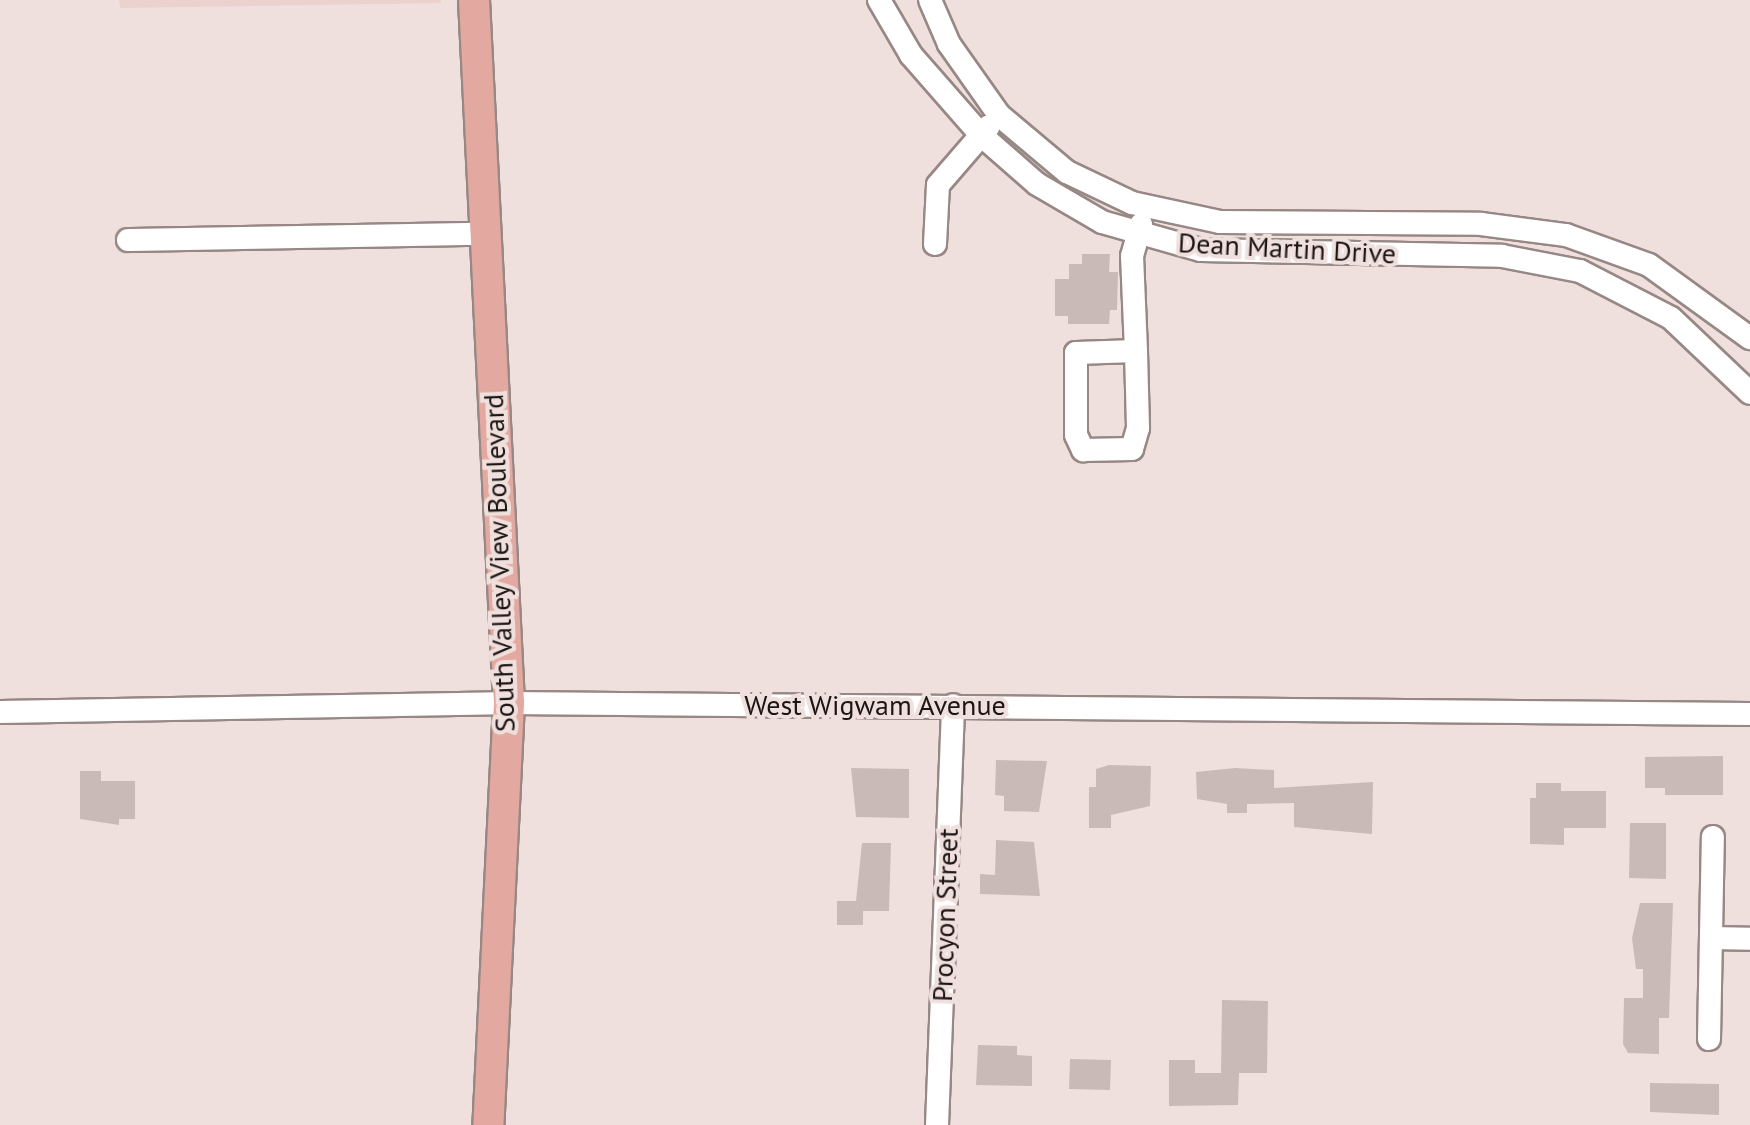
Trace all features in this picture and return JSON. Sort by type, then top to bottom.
[{"type":"main road","name":"South Valley View Boulevard","points":[[474,0],[509,703],[488,1125]]},
{"type":"street","name":"Dean Martin Drive","points":[[879,0],[911,55],[980,135],[1052,194],[1137,234],[1201,250],[1543,262],[1635,294],[1719,357],[1750,393]]},
{"type":"street","name":"Dean Martin Drive","points":[[930,0],[949,44],[999,115],[1068,172],[1132,202],[1252,223],[1481,224],[1566,235],[1649,266],[1749,333]]},
{"type":"street","points":[[935,244],[938,185],[999,115]]},
{"type":"street","points":[[1136,351],[1076,354],[1076,435],[1083,450],[1132,449],[1138,428],[1137,234],[1147,222],[1200,233],[1252,223]]},
{"type":"street","points":[[1298,254],[1299,223]]},
{"type":"street","points":[[128,240],[484,234]]},
{"type":"street","points":[[1719,357],[1749,333]]},
{"type":"street","name":"West Wigwam Avenue","points":[[0,712],[509,703],[1750,714]]},
{"type":"street","name":"Procyon Street","points":[[937,1125],[953,706]]},
{"type":"street","points":[[1709,1039],[1714,837]]},
{"type":"street","points":[[1711,938],[1750,938]]},
{"type":"shaded area","points":[[119,0],[441,0],[441,3],[120,8]]},
{"type":"building","points":[[1082,254],[1110,254],[1109,272],[1118,272],[1117,310],[1110,310],[1109,324],[1068,324],[1068,316],[1055,316],[1055,279],[1069,279],[1069,264],[1082,264]]},
{"type":"building","points":[[1723,756],[1723,795],[1665,795],[1665,788],[1645,788],[1645,757]]},
{"type":"building","points":[[996,760],[1047,761],[1039,812],[1004,811],[1004,796],[995,795]]},
{"type":"building","points":[[1109,765],[1151,766],[1150,806],[1111,815],[1111,828],[1089,828],[1089,787],[1096,787],[1096,769]]},
{"type":"building","points":[[851,768],[909,769],[909,818],[856,817]]},
{"type":"building","points":[[1274,770],[1274,788],[1373,782],[1372,834],[1294,827],[1294,803],[1247,804],[1247,813],[1227,813],[1227,804],[1197,799],[1196,772]]},
{"type":"building","points":[[80,771],[101,771],[101,781],[135,781],[135,819],[119,819],[119,825],[80,819]]},
{"type":"building","points":[[1536,783],[1561,783],[1561,791],[1606,791],[1606,828],[1564,828],[1564,845],[1530,844],[1530,798],[1536,798]]},
{"type":"building","points":[[1630,823],[1666,823],[1666,879],[1629,878]]},
{"type":"building","points":[[996,840],[1034,842],[1040,896],[980,894],[980,874],[995,875]]},
{"type":"building","points":[[862,843],[891,843],[889,911],[863,911],[863,925],[837,925],[837,901],[856,901]]},
{"type":"building","points":[[1640,903],[1673,903],[1669,1018],[1659,1018],[1659,1054],[1628,1053],[1623,1044],[1624,998],[1643,998],[1643,969],[1636,969],[1632,938]]},
{"type":"building","points":[[1222,1000],[1268,1001],[1267,1073],[1239,1073],[1238,1105],[1169,1106],[1169,1060],[1195,1060],[1195,1073],[1221,1073]]},
{"type":"building","points":[[978,1045],[1017,1046],[1017,1055],[1032,1056],[1032,1086],[976,1085]]},
{"type":"building","points":[[1070,1059],[1111,1060],[1110,1090],[1069,1089]]},
{"type":"building","points":[[1650,1083],[1719,1084],[1719,1115],[1650,1112]]}]
